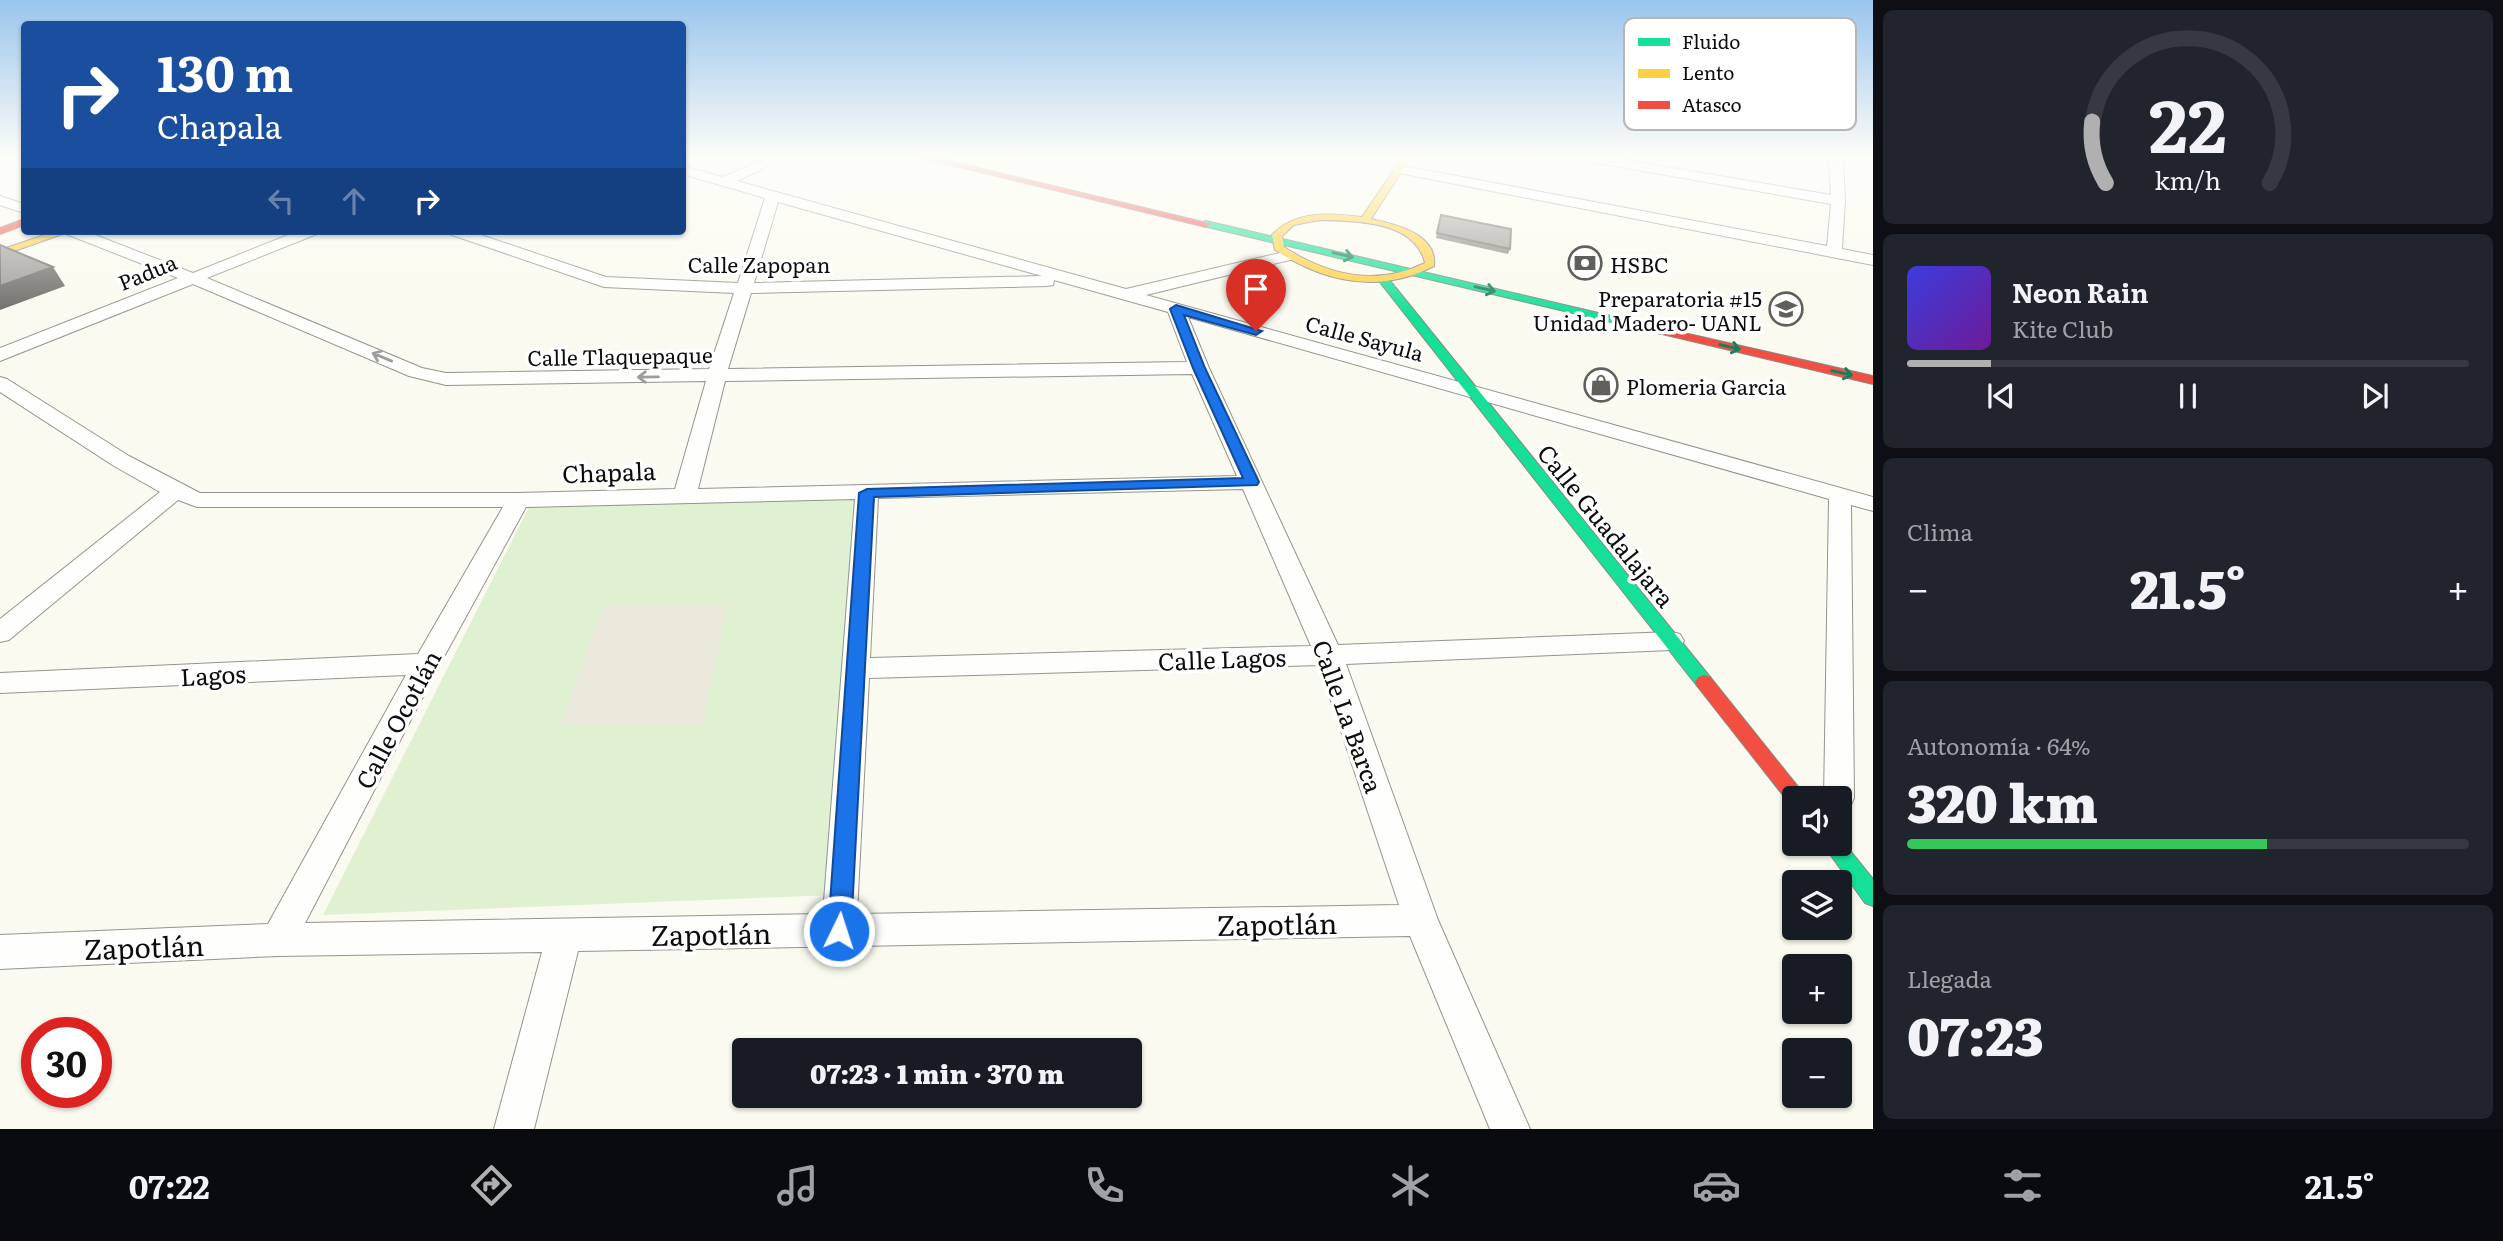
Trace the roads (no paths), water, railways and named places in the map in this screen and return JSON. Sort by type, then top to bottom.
[{"type":"main road","points":[[1147,210],[1873,380]]},
{"type":"main road","points":[[1365,220],[1372,210]]},
{"type":"main road","points":[[1319,218],[1365,220],[1384,224],[1415,237],[1437,254],[1430,264],[1419,272],[1383,279],[1329,273],[1288,256],[1279,248],[1276,240],[1280,230],[1291,223],[1319,218]]},
{"type":"main road","points":[[1274,219],[1342,234]]},
{"type":"main road","points":[[0,232],[21,225]]},
{"type":"main road","points":[[0,241],[21,234]]},
{"type":"main road","points":[[0,253],[56,235]]},
{"type":"main road","points":[[1393,245],[1437,254]]},
{"type":"main road","name":"Calle Guadalajara","points":[[1383,279],[1787,786]]},
{"type":"main road","points":[[1845,856],[1873,896]]},
{"type":"street","points":[[684,495],[717,375],[769,210]]},
{"type":"street","name":"Calle Sayula","points":[[822,210],[1873,504]]},
{"type":"street","points":[[1629,210],[1873,260]]},
{"type":"street","points":[[1834,252],[1837,210]]},
{"type":"street","name":"Calle Tlaquepaque","points":[[79,235],[192,278],[416,372],[446,379],[1199,368]]},
{"type":"street","name":"Padua","points":[[0,355],[302,235]]},
{"type":"street","name":"Calle Zapopan","points":[[466,235],[604,282],[744,288],[1072,280]]},
{"type":"street","points":[[477,239],[486,235]]},
{"type":"street","points":[[1124,295],[1288,256]]},
{"type":"street","name":"Calle La Barca","points":[[1176,309],[1199,368],[1329,655],[1421,920],[1510,1129]]},
{"type":"street","name":"Chapala","points":[[0,383],[175,491],[197,500],[518,500],[1252,482]]},
{"type":"street","points":[[0,633],[175,491]]},
{"type":"street","points":[[839,931],[858,668],[867,493]]},
{"type":"street","points":[[1839,786],[1840,495]]},
{"type":"street","name":"Calle Ocotlán","points":[[278,940],[426,664],[518,500]]},
{"type":"street","name":"Calle Lagos","points":[[858,668],[1329,655],[1671,641]]},
{"type":"street","name":"Lagos","points":[[0,683],[426,664]]},
{"type":"street","name":"Zapotlán","points":[[0,952],[278,940],[1421,920]]},
{"type":"street","points":[[514,1129],[564,935]]},
{"type":"place","name":"HSBC","points":[[1585,263]]},
{"type":"place","name":"Preparatoria #15 Unidad Madero- UANL","points":[[1786,309]]},
{"type":"place","name":"Plomeria Garcia","points":[[1601,385]]}]
